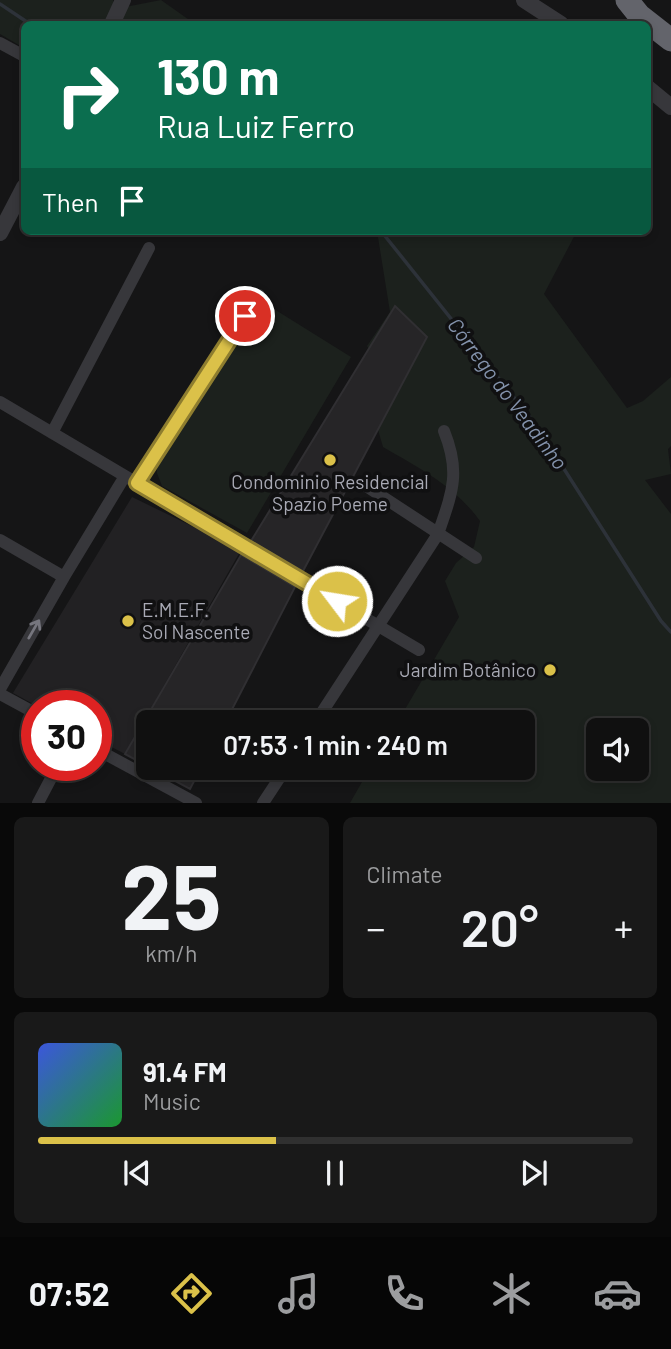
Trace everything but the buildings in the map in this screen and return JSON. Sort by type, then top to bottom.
[{"type":"highway","points":[[627,0],[647,21]]},
{"type":"highway","points":[[638,0],[671,24]]},
{"type":"highway","points":[[651,24],[671,40]]},
{"type":"street","points":[[113,21],[123,0]]},
{"type":"street","points":[[524,0],[556,21]]},
{"type":"street","points":[[0,43],[21,54]]},
{"type":"street","points":[[651,90],[671,107]]},
{"type":"street","points":[[1,229],[21,192]]},
{"type":"street","points":[[52,433],[149,248]]},
{"type":"street","points":[[137,483],[259,295]]},
{"type":"street","points":[[0,402],[419,650]]},
{"type":"street","points":[[323,710],[438,534],[450,499],[455,467],[444,431]]},
{"type":"street","points":[[21,705],[0,691],[64,576],[125,476]]},
{"type":"street","points":[[360,482],[476,558]]},
{"type":"street","points":[[0,540],[64,576]]},
{"type":"street","points":[[112,758],[196,803]]},
{"type":"street","points":[[263,803],[278,780]]},
{"type":"street","points":[[37,803],[49,781]]},
{"type":"shaded area","points":[[0,0],[113,0],[115,9],[161,0],[191,21],[21,21],[21,46],[0,34]]},
{"type":"shaded area","points":[[378,235],[575,235],[544,294],[627,408],[643,401],[671,377],[671,446],[668,449],[671,474],[645,480],[671,514],[671,803],[350,803],[363,780],[535,780],[535,710],[405,710],[459,617],[445,581],[456,563],[474,547],[480,521],[448,488],[383,447],[372,409],[382,368],[367,346],[390,312]]},
{"type":"shaded area","points":[[258,299],[351,357],[247,533],[162,486],[157,465]]},
{"type":"shaded area","name":"E.M.E.F. Sol Nascente","points":[[132,497],[241,550],[150,710],[136,710],[136,735],[125,754],[112,747],[112,690],[21,690],[21,697],[13,693]]},
{"type":"waterway","name":"Córrego do Veadinho","points":[[0,4],[26,21]]},
{"type":"waterway","name":"Córrego do Veadinho","points":[[384,235],[536,425],[661,621],[671,632]]},
{"type":"place","name":"Condominio Residencial Spazio Poeme","points":[[330,460]]},
{"type":"place","name":"E.M.E.F. Sol Nascente","points":[[128,621]]},
{"type":"place","name":"Jardim Botânico","points":[[550,670]]},
{"type":"route","points":[[245,316],[137,483],[337,601]]}]
